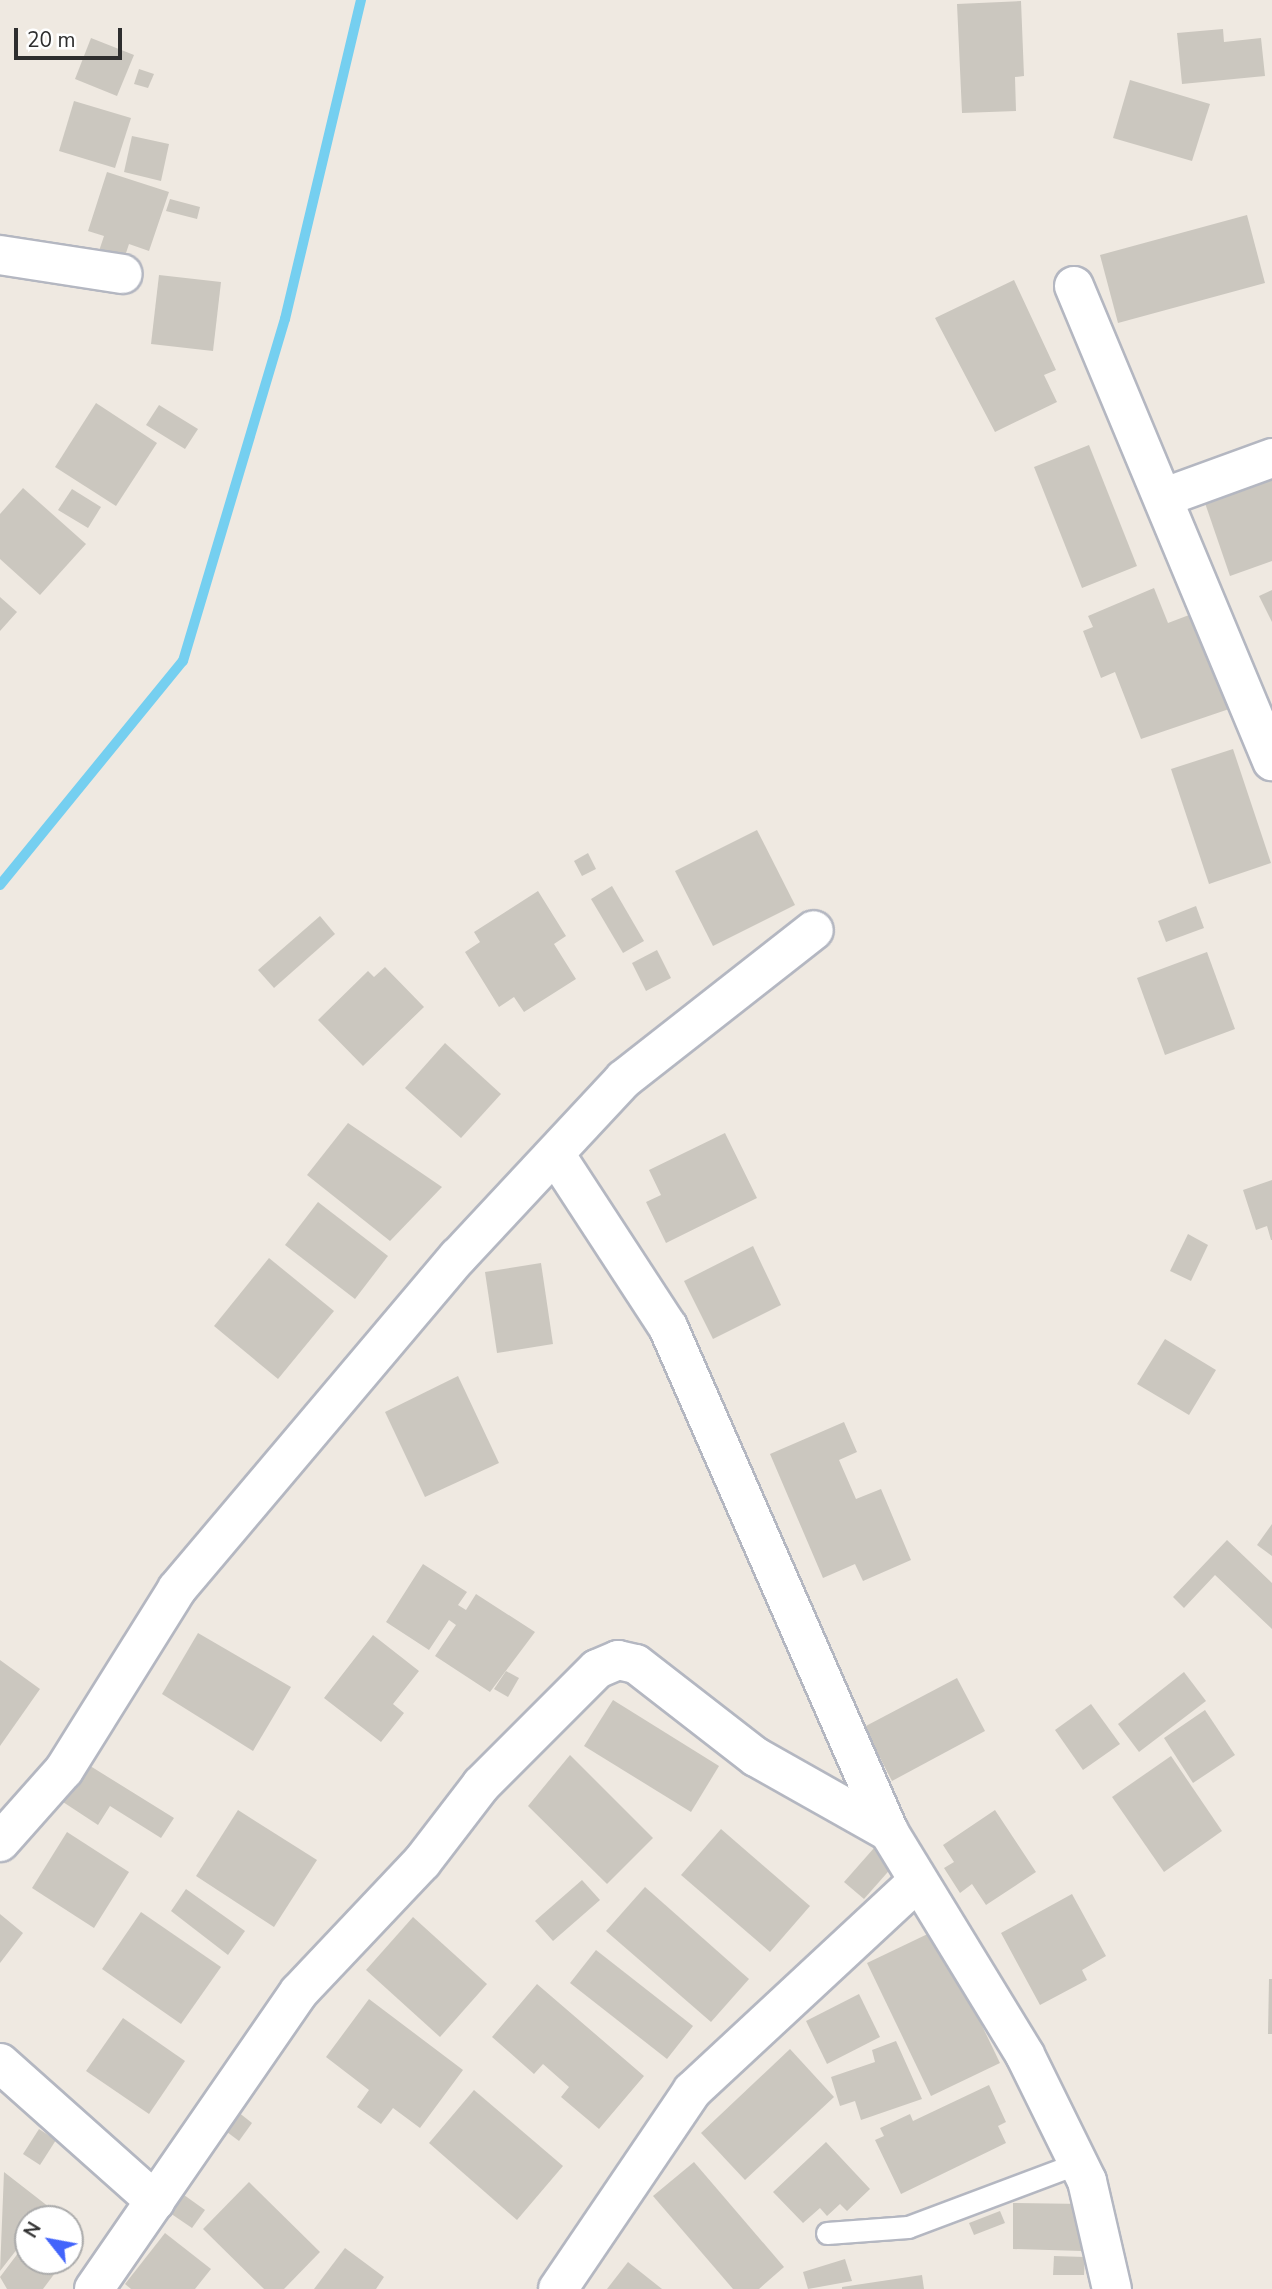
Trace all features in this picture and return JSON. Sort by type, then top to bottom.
[{"type":"street","points":[[0,255],[123,274]]},
{"type":"street","points":[[1074,286],[1166,497],[1272,761]]},
{"type":"street","points":[[1166,497],[1272,458]]},
{"type":"street","points":[[0,1842],[64,1770],[177,1588],[458,1257],[557,1157],[624,1079],[814,930]]},
{"type":"street","points":[[557,1157],[668,1327],[889,1832],[916,1883],[946,1922],[1025,2055],[1079,2163],[1112,2289]]},
{"type":"street","points":[[93,2289],[299,1992],[422,1862],[481,1785],[597,1669],[618,1660],[636,1664],[756,1756],[889,1832]]},
{"type":"street","points":[[558,2289],[692,2091],[916,1883]]},
{"type":"street","points":[[0,2063],[155,2201]]},
{"type":"lane","points":[[827,2233],[908,2227],[1079,2163]]},
{"type":"building","points":[[1021,1],[1024,76],[1015,77],[1016,111],[962,113],[957,4]]},
{"type":"building","points":[[1223,29],[1224,42],[1261,38],[1265,76],[1182,84],[1177,33]]},
{"type":"building","points":[[91,38],[134,55],[117,96],[75,79]]},
{"type":"building","points":[[139,69],[154,74],[148,88],[134,84]]},
{"type":"building","points":[[1130,80],[1210,104],[1192,161],[1113,138]]},
{"type":"building","points":[[74,101],[131,118],[115,168],[59,151]]},
{"type":"building","points":[[132,136],[169,144],[161,181],[124,172]]},
{"type":"building","points":[[107,172],[169,192],[149,251],[129,244],[123,262],[98,254],[104,236],[88,231]]},
{"type":"building","points":[[170,199],[200,207],[197,219],[166,211]]},
{"type":"building","points":[[1247,215],[1265,283],[1118,323],[1100,255]]},
{"type":"building","points":[[159,275],[221,282],[213,351],[151,344]]},
{"type":"building","points":[[1014,280],[1056,370],[1044,375],[1057,402],[995,432],[935,318]]},
{"type":"building","points":[[96,403],[157,443],[116,506],[55,467]]},
{"type":"building","points":[[159,405],[198,429],[185,449],[146,425]]},
{"type":"building","points":[[1089,445],[1137,566],[1082,588],[1034,467]]},
{"type":"building","points":[[1272,479],[1272,561],[1230,576],[1205,503]]},
{"type":"building","points":[[23,488],[86,544],[40,595],[0,559],[0,514]]},
{"type":"building","points":[[72,489],[101,507],[88,528],[58,510]]},
{"type":"building","points":[[1154,588],[1168,623],[1197,612],[1235,707],[1141,739],[1115,672],[1101,678],[1083,631],[1093,627],[1088,616]]},
{"type":"building","points":[[1272,590],[1272,622],[1259,596]]},
{"type":"building","points":[[0,597],[17,612],[0,631]]},
{"type":"building","points":[[1233,749],[1271,863],[1209,884],[1171,769]]},
{"type":"building","points":[[757,830],[795,905],[713,946],[675,871]]},
{"type":"building","points":[[588,853],[596,869],[582,876],[574,861]]},
{"type":"building","points":[[612,886],[644,941],[623,953],[591,899]]},
{"type":"building","points":[[538,891],[566,936],[554,944],[576,979],[524,1012],[514,997],[499,1007],[465,952],[480,942],[474,932]]},
{"type":"building","points":[[1196,906],[1204,928],[1166,942],[1158,921]]},
{"type":"building","points":[[320,916],[335,934],[274,988],[258,970]]},
{"type":"building","points":[[657,950],[671,978],[646,991],[632,963]]},
{"type":"building","points":[[1207,952],[1235,1029],[1165,1055],[1137,978]]},
{"type":"building","points":[[385,967],[424,1007],[363,1066],[318,1020],[368,971],[374,977]]},
{"type":"building","points":[[445,1043],[501,1094],[461,1138],[405,1088]]},
{"type":"building","points":[[348,1123],[442,1187],[390,1241],[307,1175]]},
{"type":"building","points":[[725,1133],[757,1198],[666,1243],[646,1202],[661,1195],[649,1170]]},
{"type":"building","points":[[1272,1180],[1271,1240],[1267,1226],[1256,1230],[1243,1190]]},
{"type":"building","points":[[318,1202],[388,1256],[355,1299],[285,1245]]},
{"type":"building","points":[[1188,1234],[1208,1245],[1191,1281],[1170,1271]]},
{"type":"building","points":[[753,1246],[781,1305],[713,1339],[684,1281]]},
{"type":"building","points":[[269,1258],[334,1311],[278,1379],[214,1326]]},
{"type":"building","points":[[541,1263],[553,1344],[497,1353],[485,1272]]},
{"type":"building","points":[[1165,1339],[1216,1370],[1189,1415],[1137,1384]]},
{"type":"building","points":[[458,1376],[499,1463],[425,1497],[385,1412]]},
{"type":"building","points":[[844,1422],[857,1452],[839,1460],[856,1499],[881,1489],[911,1560],[863,1581],[855,1564],[823,1578],[770,1454]]},
{"type":"building","points":[[1272,1524],[1272,1556],[1257,1545]]},
{"type":"building","points":[[1227,1540],[1272,1583],[1272,1629],[1215,1575],[1184,1608],[1173,1597]]},
{"type":"building","points":[[423,1564],[467,1592],[458,1605],[466,1610],[476,1594],[535,1632],[490,1692],[435,1656],[456,1625],[449,1620],[429,1650],[386,1622]]},
{"type":"building","points":[[198,1633],[291,1687],[253,1751],[162,1694]]},
{"type":"building","points":[[373,1635],[419,1671],[393,1704],[404,1713],[381,1742],[324,1698]]},
{"type":"building","points":[[0,1660],[40,1689],[0,1746]]},
{"type":"building","points":[[506,1671],[519,1678],[508,1697],[494,1689]]},
{"type":"building","points":[[1184,1672],[1206,1701],[1139,1752],[1118,1724]]},
{"type":"building","points":[[957,1678],[985,1731],[892,1781],[864,1727]]},
{"type":"building","points":[[613,1700],[719,1766],[691,1812],[584,1746]]},
{"type":"building","points":[[1091,1704],[1120,1744],[1083,1770],[1055,1730]]},
{"type":"building","points":[[1205,1710],[1235,1755],[1193,1783],[1164,1738]]},
{"type":"building","points":[[570,1755],[653,1838],[607,1884],[528,1806]]},
{"type":"building","points":[[1171,1756],[1222,1831],[1164,1872],[1112,1797]]},
{"type":"building","points":[[87,1764],[174,1818],[161,1838],[110,1806],[98,1825],[63,1802]]},
{"type":"building","points":[[238,1810],[317,1860],[274,1927],[196,1876]]},
{"type":"building","points":[[995,1810],[1036,1872],[986,1905],[972,1884],[960,1893],[944,1868],[954,1862],[943,1845]]},
{"type":"building","points":[[721,1829],[810,1906],[770,1952],[681,1875]]},
{"type":"building","points":[[67,1832],[129,1872],[94,1928],[32,1888]]},
{"type":"building","points":[[874,1848],[894,1865],[864,1899],[844,1882]]},
{"type":"building","points":[[582,1880],[600,1900],[553,1941],[535,1921]]},
{"type":"building","points":[[645,1887],[749,1979],[711,2022],[606,1931]]},
{"type":"building","points":[[186,1889],[245,1931],[228,1955],[171,1911]]},
{"type":"building","points":[[1072,1894],[1106,1956],[1082,1970],[1087,1980],[1040,2005],[1001,1933]]},
{"type":"building","points":[[141,1912],[221,1967],[181,2024],[102,1969]]},
{"type":"building","points":[[0,1914],[23,1933],[0,1963]]},
{"type":"building","points":[[413,1917],[487,1984],[440,2037],[366,1970]]},
{"type":"building","points":[[936,1930],[1000,2063],[931,2096],[867,1963]]},
{"type":"building","points":[[596,1950],[693,2026],[667,2059],[570,1983]]},
{"type":"building","points":[[1269,1979],[1272,1979],[1272,2034],[1268,2034]]},
{"type":"building","points":[[537,1984],[644,2076],[599,2129],[561,2097],[569,2087],[543,2064],[534,2074],[492,2037]]},
{"type":"building","points":[[859,1994],[880,2037],[827,2064],[806,2021]]},
{"type":"building","points":[[369,1999],[463,2070],[420,2128],[393,2108],[381,2124],[357,2107],[369,2090],[326,2057]]},
{"type":"building","points":[[123,2018],[185,2061],[149,2114],[86,2071]]},
{"type":"building","points":[[896,2041],[922,2099],[861,2120],[855,2101],[840,2106],[831,2077],[875,2062],[872,2050]]},
{"type":"building","points":[[790,2049],[834,2097],[745,2180],[701,2133]]},
{"type":"building","points":[[989,2085],[1006,2122],[998,2126],[1006,2143],[901,2194],[875,2140],[884,2136],[880,2128],[910,2114],[913,2121]]},
{"type":"building","points":[[474,2090],[563,2166],[517,2220],[429,2143]]},
{"type":"building","points":[[233,2108],[252,2123],[239,2141],[219,2126]]},
{"type":"building","points":[[39,2129],[56,2140],[40,2165],[23,2154]]},
{"type":"building","points":[[826,2142],[870,2189],[847,2211],[840,2204],[827,2216],[820,2208],[803,2223],[773,2192]]},
{"type":"building","points":[[694,2162],[784,2267],[759,2289],[733,2289],[653,2196]]},
{"type":"building","points":[[4,2172],[46,2205],[14,2205],[14,2253],[0,2271]]},
{"type":"building","points":[[249,2182],[320,2252],[284,2289],[264,2289],[203,2229]]},
{"type":"building","points":[[184,2195],[205,2210],[192,2228],[170,2213]]},
{"type":"building","points":[[1013,2203],[1083,2204],[1082,2251],[1013,2249]]},
{"type":"building","points":[[1000,2211],[1005,2223],[974,2235],[969,2223]]},
{"type":"building","points":[[165,2233],[211,2269],[195,2289],[131,2289],[125,2284]]},
{"type":"building","points":[[345,2248],[384,2277],[376,2289],[314,2289]]},
{"type":"building","points":[[1054,2256],[1085,2257],[1084,2275],[1053,2275]]},
{"type":"building","points":[[14,2258],[14,2275],[54,2275],[43,2289],[7,2289],[0,2277]]},
{"type":"building","points":[[845,2259],[852,2281],[808,2289],[803,2272]]},
{"type":"building","points":[[628,2262],[662,2289],[607,2289]]},
{"type":"building","points":[[922,2275],[924,2289],[842,2289],[842,2287]]},
{"type":"waterway","points":[[0,885],[183,661],[285,319],[361,0]]}]
